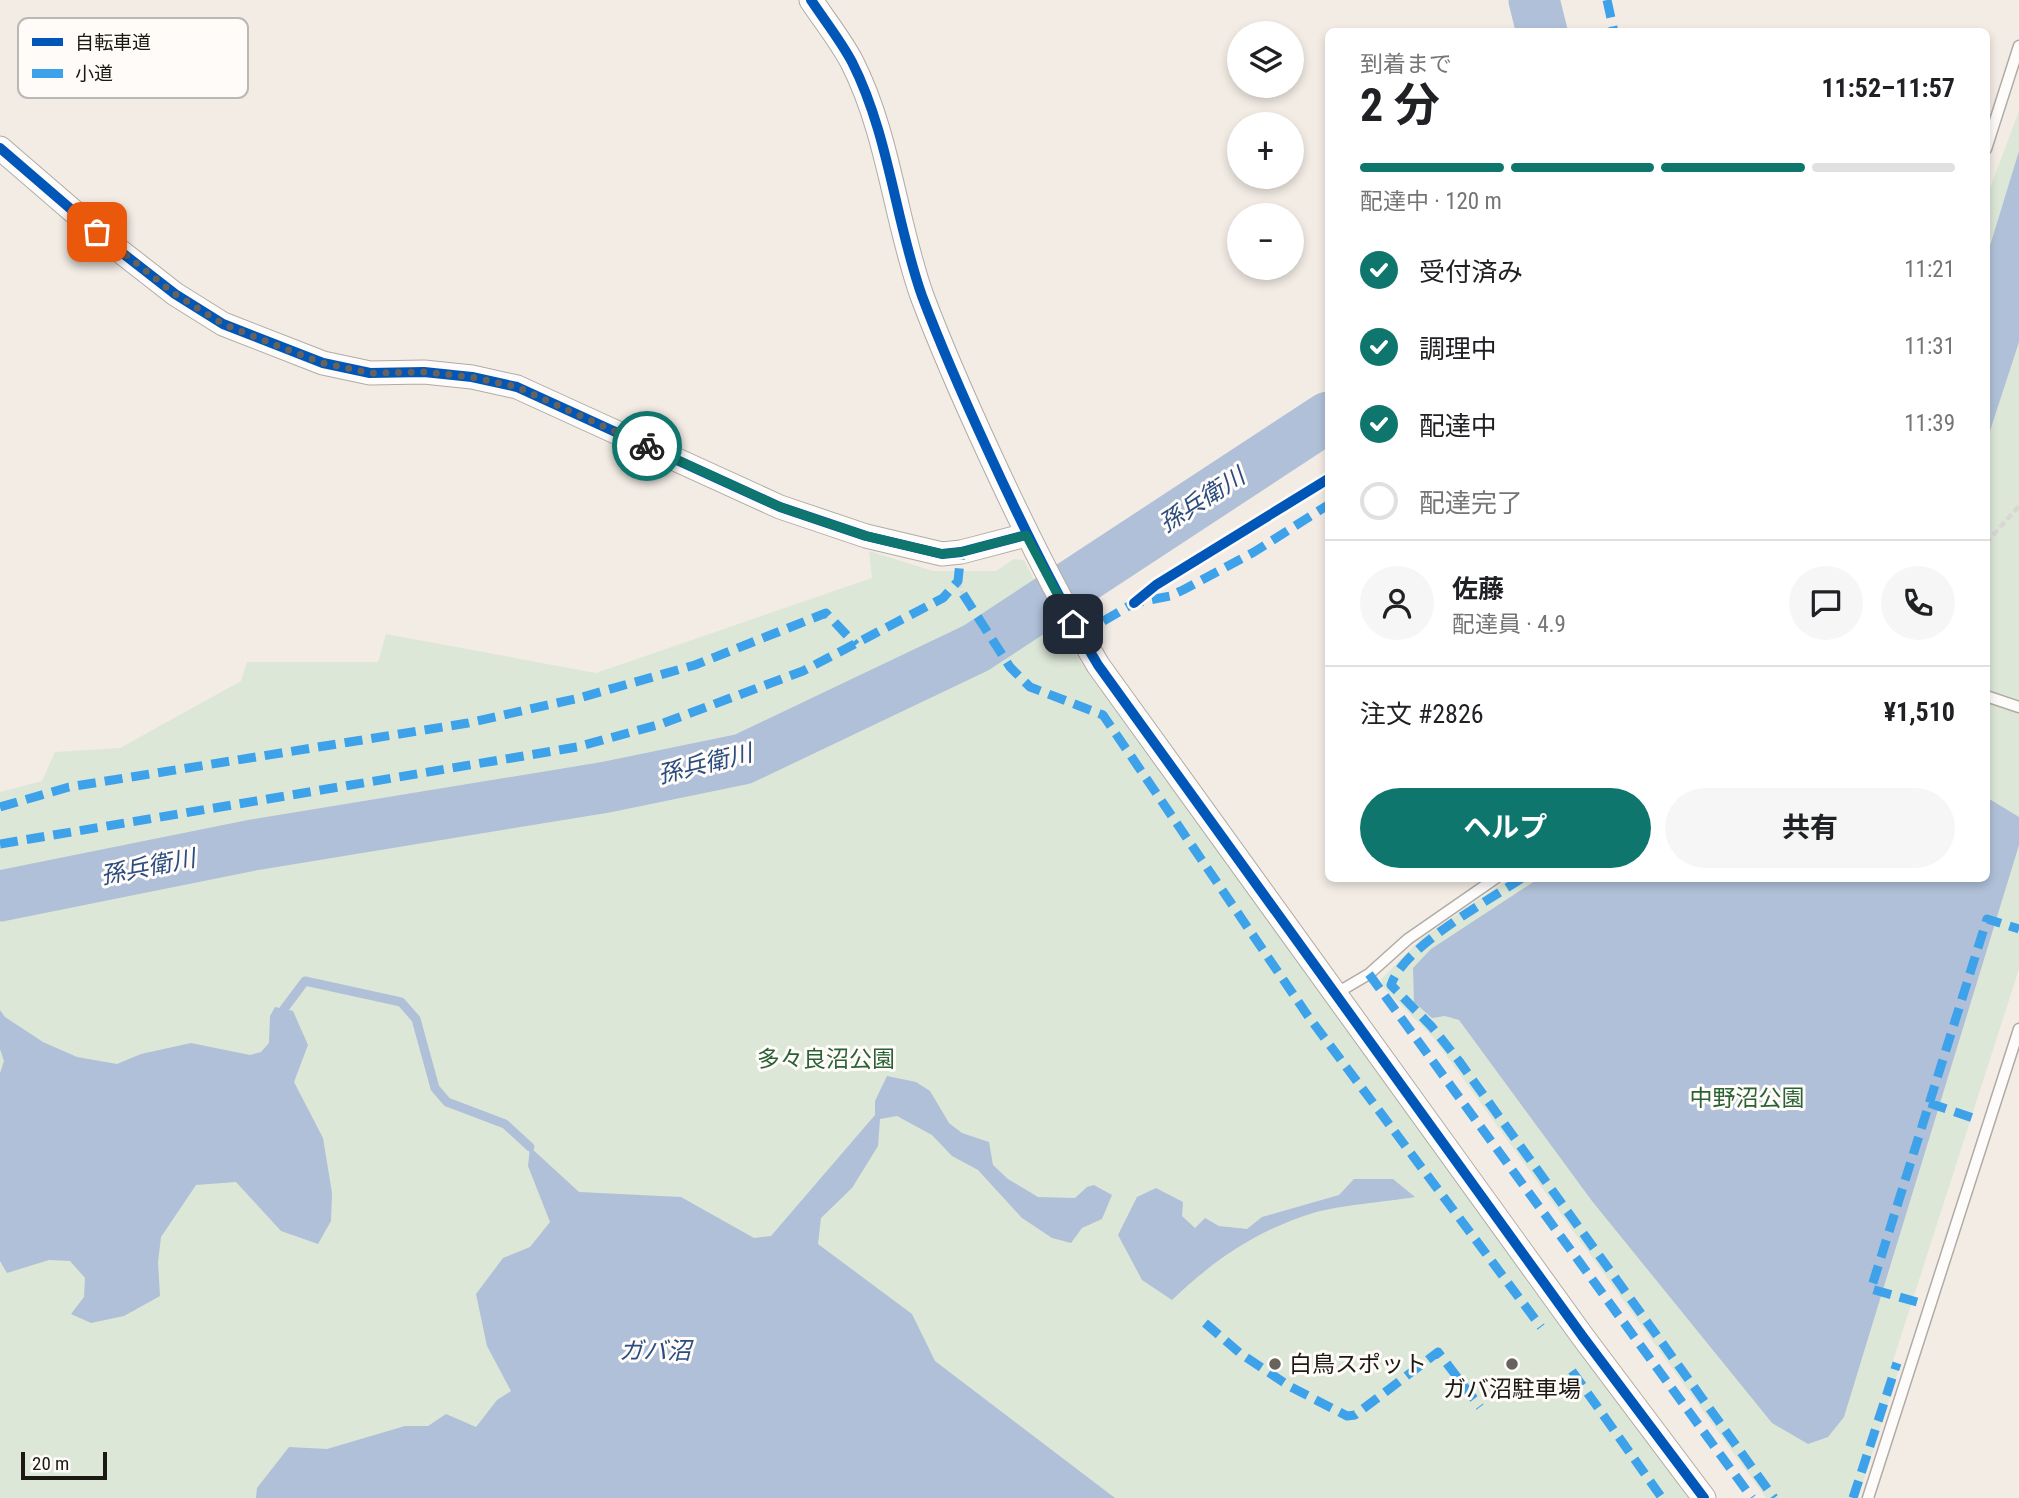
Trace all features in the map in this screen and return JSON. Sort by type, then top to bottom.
[{"type":"street","points":[[811,0],[851,62],[867,99],[889,169],[921,294],[955,379],[1031,545],[1073,624],[1098,665],[1335,994],[1583,1337],[1704,1498]]},
{"type":"street","points":[[0,148],[116,248],[175,294],[223,324],[278,346],[323,363],[370,373],[424,372],[472,377],[517,387],[780,507],[866,536],[942,554],[1031,545]]},
{"type":"lane","points":[[1990,137],[2019,46]]},
{"type":"lane","points":[[1990,697],[2019,707]]},
{"type":"lane","points":[[1335,994],[1369,974],[1408,939],[1490,882]]},
{"type":"lane","points":[[1868,1498],[2019,1029]]},
{"type":"path","points":[[1990,537],[2010,519],[2019,506]]},
{"type":"path","points":[[957,581],[962,594]]},
{"type":"green space","name":"中野沼公園","points":[[2019,111],[2019,969],[1893,1361],[1900,1365],[1858,1498],[1766,1498],[1433,1037],[1383,987],[1381,979],[1421,939],[1505,882],[1990,882],[1990,188]]},
{"type":"green space","name":"多々良沼公園","points":[[869,551],[933,571],[996,571],[1014,559],[1024,560],[1065,641],[1688,1498],[0,1498],[0,792],[42,781],[55,752],[120,748],[241,681],[247,662],[378,662],[386,634],[596,673],[872,578]]},
{"type":"water","points":[[2019,151],[2019,342],[1990,431],[1990,246]]},
{"type":"water","name":"中野沼公園","points":[[1990,799],[2019,817],[2019,845],[1844,1417],[1828,1437],[1808,1444],[1772,1423],[1592,1201],[1459,1020],[1445,1016],[1432,1018],[1414,1002],[1413,968],[1431,949],[1533,882],[1990,882]]},
{"type":"water","points":[[275,1007],[293,1011],[308,1045],[294,1082],[323,1138],[332,1193],[331,1221],[318,1244],[281,1231],[236,1182],[196,1185],[161,1237],[158,1262],[160,1296],[124,1316],[91,1323],[71,1314],[84,1297],[85,1278],[70,1261],[49,1260],[7,1273],[0,1261],[0,1073],[4,1061],[0,1049],[0,1010],[5,1017],[43,1042],[77,1057],[117,1064],[141,1054],[191,1043],[250,1055],[261,1052],[269,1043],[270,1016]]},
{"type":"water","name":"ガバ沼","points":[[887,1076],[916,1082],[930,1091],[949,1123],[962,1133],[989,1142],[993,1165],[1008,1179],[1038,1197],[1075,1198],[1087,1187],[1094,1185],[1112,1195],[1102,1219],[1082,1228],[1071,1243],[1052,1238],[1022,1218],[978,1170],[952,1156],[932,1135],[897,1116],[880,1119],[878,1146],[852,1188],[821,1218],[818,1244],[912,1314],[935,1361],[1115,1498],[256,1498],[257,1488],[289,1447],[327,1449],[405,1426],[428,1426],[446,1414],[476,1427],[497,1400],[511,1391],[487,1346],[476,1294],[503,1258],[530,1247],[550,1222],[528,1166],[530,1147],[579,1192],[681,1197],[754,1238],[771,1236],[875,1115],[875,1101]]},
{"type":"water","points":[[1354,1179],[1393,1179],[1415,1197],[1324,1210],[1273,1228],[1220,1259],[1172,1300],[1142,1280],[1118,1235],[1137,1197],[1156,1188],[1183,1202],[1182,1216],[1195,1228],[1205,1218],[1219,1226],[1247,1229],[1262,1217],[1339,1195]]},
{"type":"waterway","name":"孫兵衛川","points":[[1534,0],[1541,28]]},
{"type":"waterway","name":"孫兵衛川","points":[[0,896],[253,845],[607,787],[743,759],[976,648],[1325,419]]},
{"type":"waterway","points":[[285,1018],[284,1009],[305,981],[401,1002],[416,1019],[435,1088],[447,1102],[505,1124],[530,1147]]},
{"type":"marked path","points":[[1607,0],[1613,28]]},
{"type":"marked path","points":[[1080,635],[1134,603],[1170,596],[1183,590],[1254,552],[1325,507]]},
{"type":"marked path","points":[[0,844],[577,747],[661,724],[803,671],[943,598],[958,581],[961,552]]},
{"type":"marked path","points":[[963,594],[1010,667],[1030,687],[1103,715],[1308,1016],[1541,1327]]},
{"type":"marked path","points":[[0,807],[69,787],[468,723],[579,698],[695,665],[826,613],[856,645]]},
{"type":"marked path","points":[[1516,882],[1448,926],[1412,955],[1391,985],[1432,1027],[1459,1061],[1774,1498]]},
{"type":"marked path","points":[[1917,1302],[1871,1289],[1987,919],[2019,929]]},
{"type":"marked path","points":[[1369,974],[1752,1498]]},
{"type":"marked path","points":[[1929,1103],[1976,1119]]},
{"type":"marked path","points":[[1205,1323],[1241,1354],[1289,1386],[1347,1416],[1355,1415],[1438,1352],[1480,1407]]},
{"type":"marked path","points":[[1853,1498],[1897,1363]]},
{"type":"marked path","points":[[1572,1371],[1662,1498]]},
{"type":"cycle path","points":[[811,0],[848,54],[865,90],[922,296],[954,375],[1027,534],[1098,665],[1583,1337],[1704,1498]]},
{"type":"cycle path","points":[[0,148],[116,248],[175,294],[223,324],[323,363],[370,373],[424,372],[472,377],[517,387],[780,507],[866,536],[942,554],[961,552],[1026,535]]},
{"type":"cycle path","points":[[1134,603],[1156,585],[1325,481]]},
{"type":"way so far","points":[[97,232],[175,294],[223,324],[278,346],[323,363],[370,373],[424,372],[472,377],[517,387],[647,446]]},
{"type":"place","name":"白鳥スポット","points":[[1275,1364]]},
{"type":"place","name":"ガバ沼駐車場","points":[[1512,1364]]},
{"type":"route","points":[[647,446],[780,507],[866,536],[942,554],[961,552],[1026,535],[1073,624]]}]
